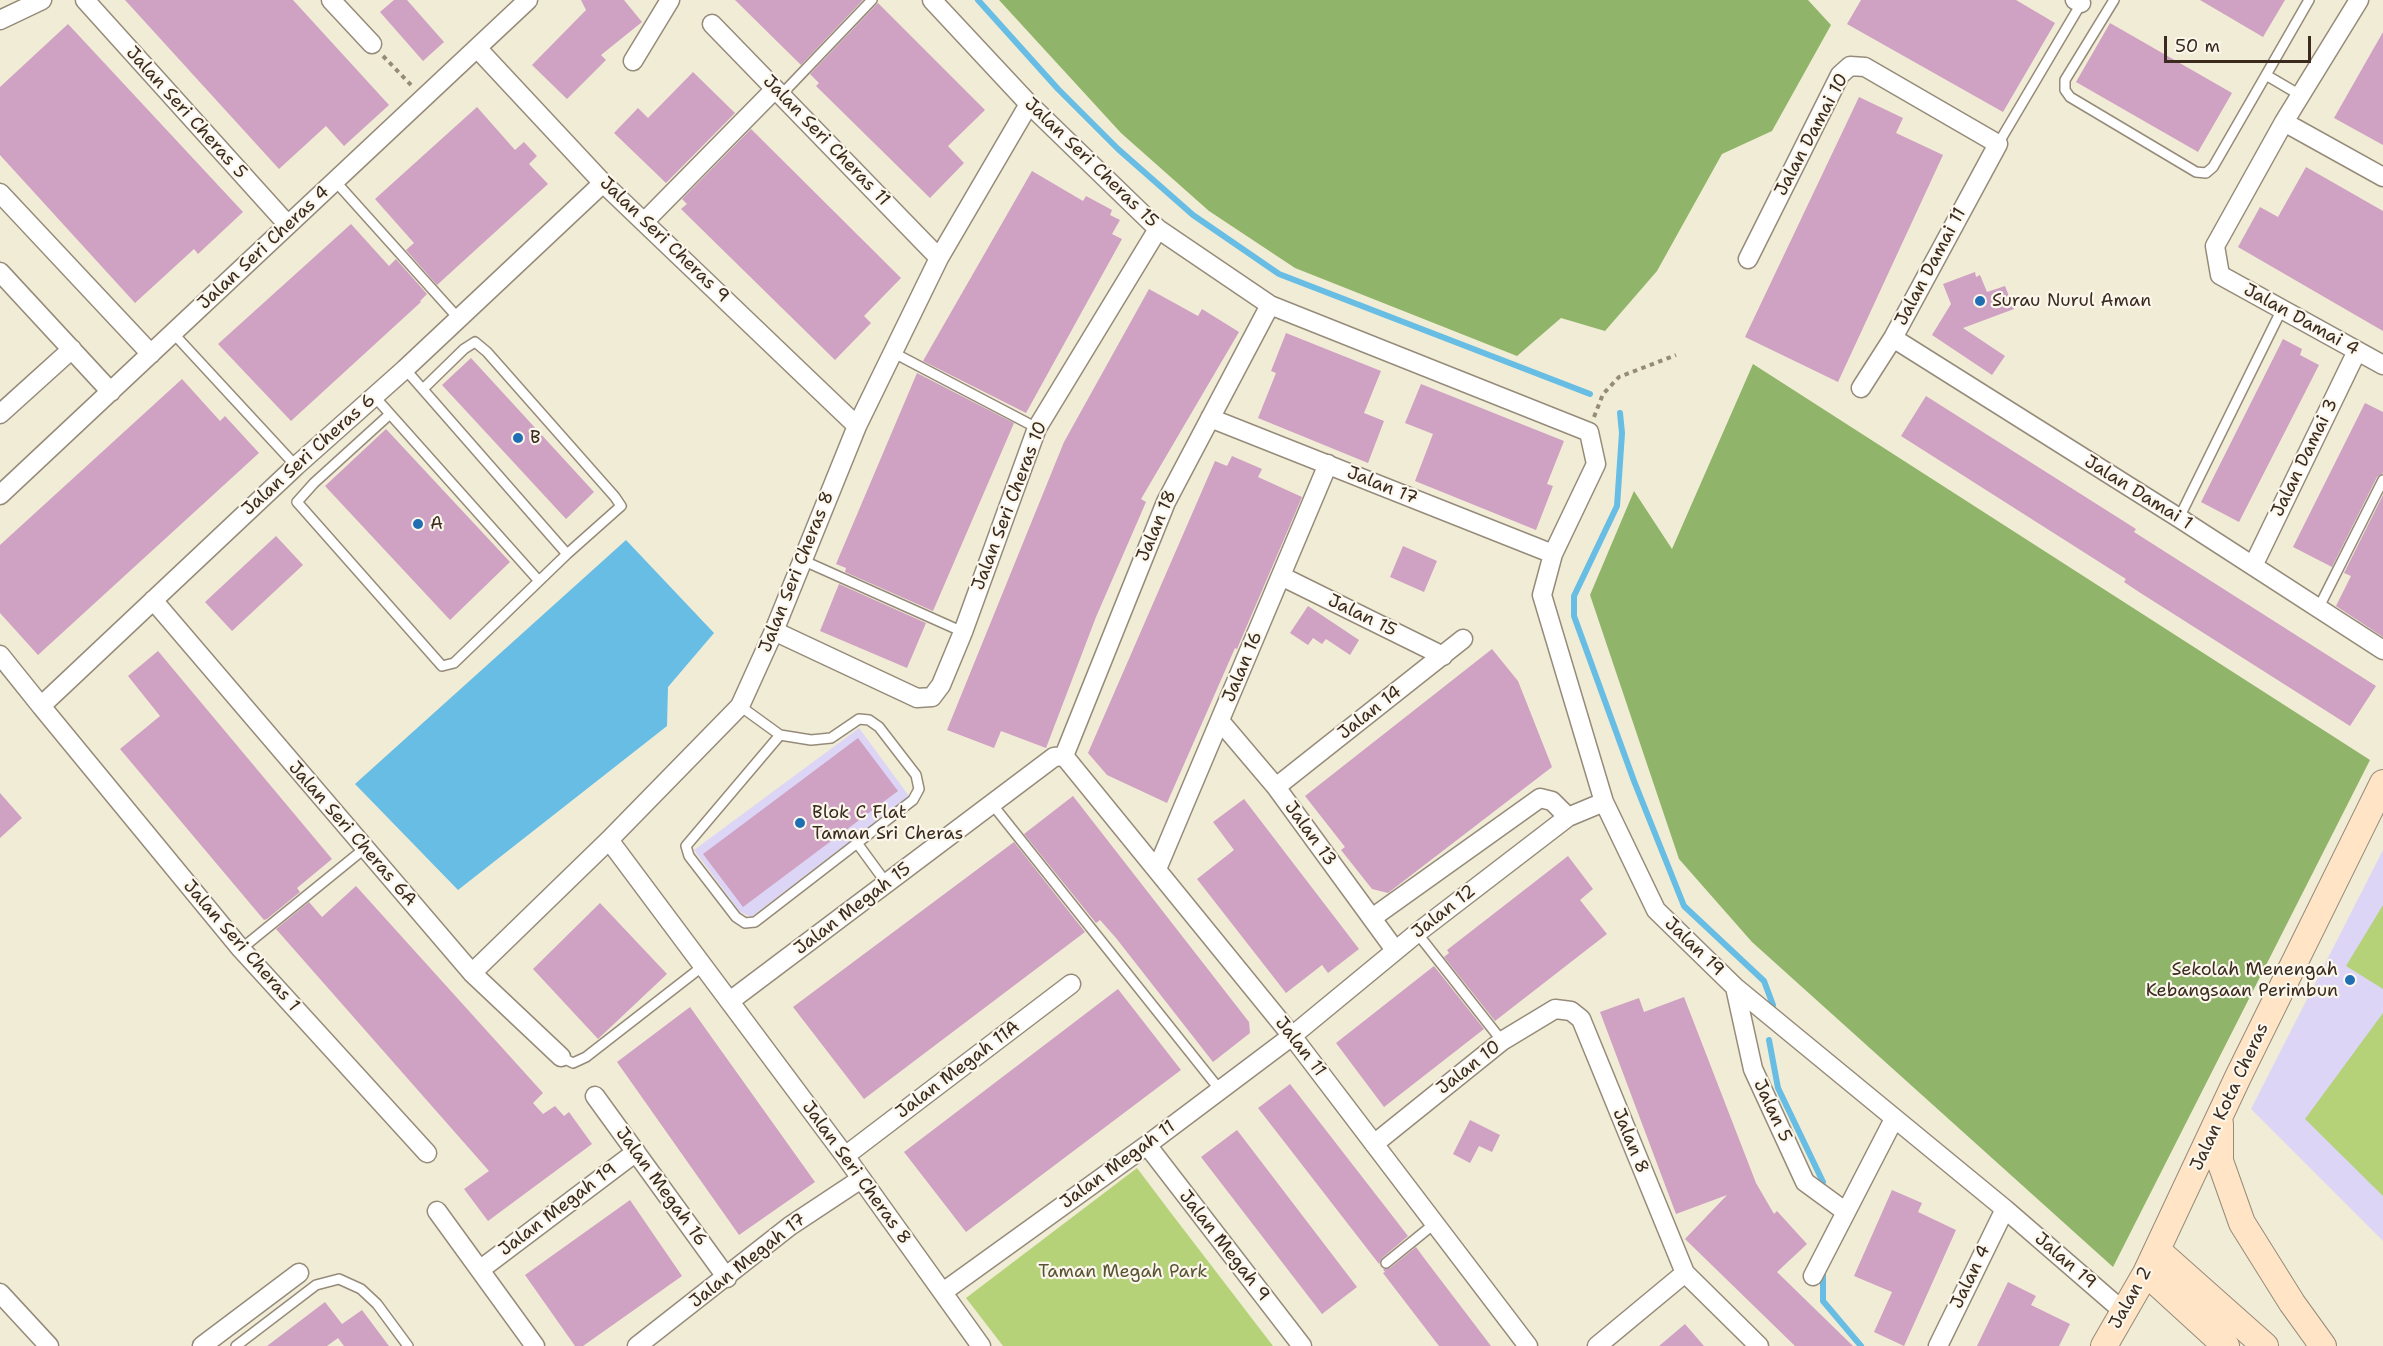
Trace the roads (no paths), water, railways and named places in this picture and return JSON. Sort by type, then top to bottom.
[{"type":"street","points":[[0,20],[42,0]]},
{"type":"street","name":"Jalan Seri Cheras 5","points":[[85,0],[288,225]]},
{"type":"street","points":[[331,0],[372,44]]},
{"type":"street","name":"Jalan Seri Cheras 4","points":[[0,495],[528,0]]},
{"type":"street","points":[[633,61],[670,0]]},
{"type":"street","name":"Jalan Seri Cheras 15","points":[[932,0],[1029,104],[1158,229],[1270,305]]},
{"type":"street","points":[[2359,0],[2284,122],[2383,177]]},
{"type":"street","name":"Jalan Seri Cheras 11","points":[[712,24],[939,258]]},
{"type":"street","name":"Jalan Seri Cheras 9","points":[[477,48],[603,183],[857,426]]},
{"type":"street","name":"Jalan Damai 10","points":[[1748,259],[1840,75],[1850,66],[1865,67],[1998,144]]},
{"type":"street","points":[[644,222],[778,92]]},
{"type":"street","name":"Jalan Seri Cheras 8","points":[[472,973],[609,840],[740,706],[774,631],[857,426],[939,258],[1029,104]]},
{"type":"street","name":"Jalan Damai 4","points":[[2284,122],[2215,246],[2220,275],[2383,365]]},
{"type":"street","name":"Jalan Damai 11","points":[[1861,388],[1893,338],[1998,144]]},
{"type":"street","name":"Jalan Seri Cheras 6","points":[[41,706],[296,466],[405,369],[603,183]]},
{"type":"street","points":[[0,193],[151,354]]},
{"type":"street","name":"Jalan Seri Cheras 10","points":[[774,631],[917,698],[932,697],[941,685],[963,632],[1037,428],[1158,229]]},
{"type":"street","points":[[0,272],[111,392]]},
{"type":"street","name":"Jalan 18","points":[[1064,756],[1166,502],[1270,305]]},
{"type":"street","name":"Jalan 19","points":[[1270,305],[1589,432],[1596,464],[1553,554],[1542,596],[1604,802],[1656,910],[1735,987],[2005,1209],[2124,1312]]},
{"type":"street","name":"Jalan Damai 1","points":[[1893,338],[2383,650]]},
{"type":"street","points":[[0,414],[72,349]]},
{"type":"street","name":"Jalan Damai 3","points":[[2253,566],[2357,351]]},
{"type":"street","name":"Jalan 17","points":[[1210,418],[1553,554]]},
{"type":"street","name":"Jalan 16","points":[[1157,869],[1328,464]]},
{"type":"street","name":"Jalan 15","points":[[1281,576],[1443,656]]},
{"type":"street","name":"Jalan Seri Cheras 6A","points":[[153,600],[472,973],[561,1057]]},
{"type":"street","name":"Jalan 14","points":[[1276,788],[1463,639]]},
{"type":"street","points":[[0,656],[41,706]]},
{"type":"street","name":"Jalan Seri Cheras 1","points":[[41,706],[241,949],[428,1153]]},
{"type":"street","name":"Jalan 13","points":[[1220,721],[1276,788],[1395,950]]},
{"type":"street","name":"Jalan Megah 15","points":[[730,1001],[1054,758],[1064,756]]},
{"type":"street","name":"Jalan 11","points":[[1064,756],[1292,1036],[1528,1346]]},
{"type":"street","name":"Jalan Kota Cheras","points":[[2157,1250],[2219,1118],[2380,796]]},
{"type":"street","points":[[1372,918],[1540,798],[1552,801],[1568,817]]},
{"type":"street","name":"Jalan 12","points":[[1292,1036],[1395,950],[1568,817],[1604,802]]},
{"type":"street","name":"Jalan Seri Cheras 8","points":[[609,840],[845,1156],[981,1346]]},
{"type":"street","name":"Jalan Megah 11A","points":[[845,1156],[1071,984]]},
{"type":"street","name":"Jalan 5","points":[[1735,987],[1753,1070],[1805,1182],[1846,1212]]},
{"type":"street","name":"Jalan 10","points":[[1374,1144],[1502,1041],[1555,1009],[1571,1011]]},
{"type":"street","name":"Jalan 8","points":[[1571,1011],[1581,1019],[1685,1273],[1759,1346]]},
{"type":"street","name":"Jalan Megah 11","points":[[942,1292],[1147,1146],[1292,1036]]},
{"type":"street","name":"Jalan Megah 16","points":[[595,1096],[727,1278]]},
{"type":"street","points":[[2219,1118],[2220,1161],[2242,1223],[2292,1303],[2323,1346]]},
{"type":"street","points":[[1813,1276],[1894,1119]]},
{"type":"street","name":"Jalan Megah 9","points":[[1147,1146],[1302,1346]]},
{"type":"street","name":"Jalan Megah 19","points":[[481,1269],[636,1152]]},
{"type":"street","name":"Jalan Megah 17","points":[[637,1346],[727,1278],[790,1226],[861,1179]]},
{"type":"street","name":"Jalan 4","points":[[1938,1346],[2005,1209]]},
{"type":"street","points":[[437,1211],[535,1346]]},
{"type":"street","points":[[2157,1250],[2265,1346]]},
{"type":"street","name":"Jalan 2","points":[[2104,1346],[2157,1250]]},
{"type":"street","points":[[212,1343],[298,1273]]},
{"type":"street","points":[[1597,1346],[1685,1273]]},
{"type":"street","points":[[2146,1273],[2226,1346]]},
{"type":"street","points":[[0,1293],[49,1346]]},
{"type":"lane","points":[[778,92],[872,0]]},
{"type":"lane","points":[[2114,0],[2065,80],[2065,90],[2070,97],[2196,172],[2206,173],[2213,167],[2309,0]]},
{"type":"lane","points":[[1998,144],[2080,1]]},
{"type":"lane","points":[[2266,75],[2300,95]]},
{"type":"lane","points":[[335,181],[459,319]]},
{"type":"lane","points":[[2179,518],[2282,309]]},
{"type":"lane","points":[[173,333],[296,466]]},
{"type":"lane","points":[[390,414],[314,483],[297,502],[442,666],[454,663],[567,554],[621,506],[487,351],[475,342],[464,349],[423,389]]},
{"type":"lane","points":[[894,353],[1037,428]]},
{"type":"lane","points":[[405,369],[567,554]]},
{"type":"lane","points":[[375,396],[539,581]]},
{"type":"lane","points":[[2318,609],[2383,480]]},
{"type":"lane","points":[[802,560],[963,632]]},
{"type":"lane","points":[[740,706],[780,735],[811,740],[831,738],[859,719],[869,720],[879,727],[916,775],[919,789],[913,800],[755,922],[745,922],[735,917],[689,856],[686,846],[780,735]]},
{"type":"lane","points":[[992,804],[1220,1090]]},
{"type":"lane","points":[[857,843],[887,884]]},
{"type":"lane","points":[[241,949],[364,849]]},
{"type":"lane","points":[[1417,933],[1502,1041]]},
{"type":"lane","points":[[561,1057],[573,1063],[586,1057],[703,966]]},
{"type":"lane","points":[[1386,1263],[1434,1224]]},
{"type":"lane","points":[[236,1346],[316,1285],[339,1279],[362,1288],[377,1304],[408,1346]]},
{"type":"water","points":[[626,540],[714,633],[668,687],[667,726],[458,890],[355,784]]},
{"type":"waterway","points":[[978,0],[1058,89],[1118,149],[1193,215],[1279,274],[1590,394]]},
{"type":"waterway","points":[[1620,413],[1622,433],[1617,506],[1574,596],[1574,616],[1634,781],[1684,906],[1764,981],[1773,1005]]},
{"type":"waterway","points":[[1769,1040],[1778,1088],[1823,1182]]},
{"type":"waterway","points":[[1823,1275],[1823,1301],[1861,1346]]},
{"type":"place","name":"Surau Nurul Aman","points":[[1980,301]]},
{"type":"place","name":"B","points":[[518,438]]},
{"type":"place","name":"A","points":[[418,524]]},
{"type":"place","name":"Blok C Flat Taman Sri Cheras","points":[[800,823]]},
{"type":"place","name":"Sekolah Menengah Kebangsaan Perimbun","points":[[2350,980]]},
{"type":"park label","name":"Taman Megah Park","points":[[1123,1272]]}]
